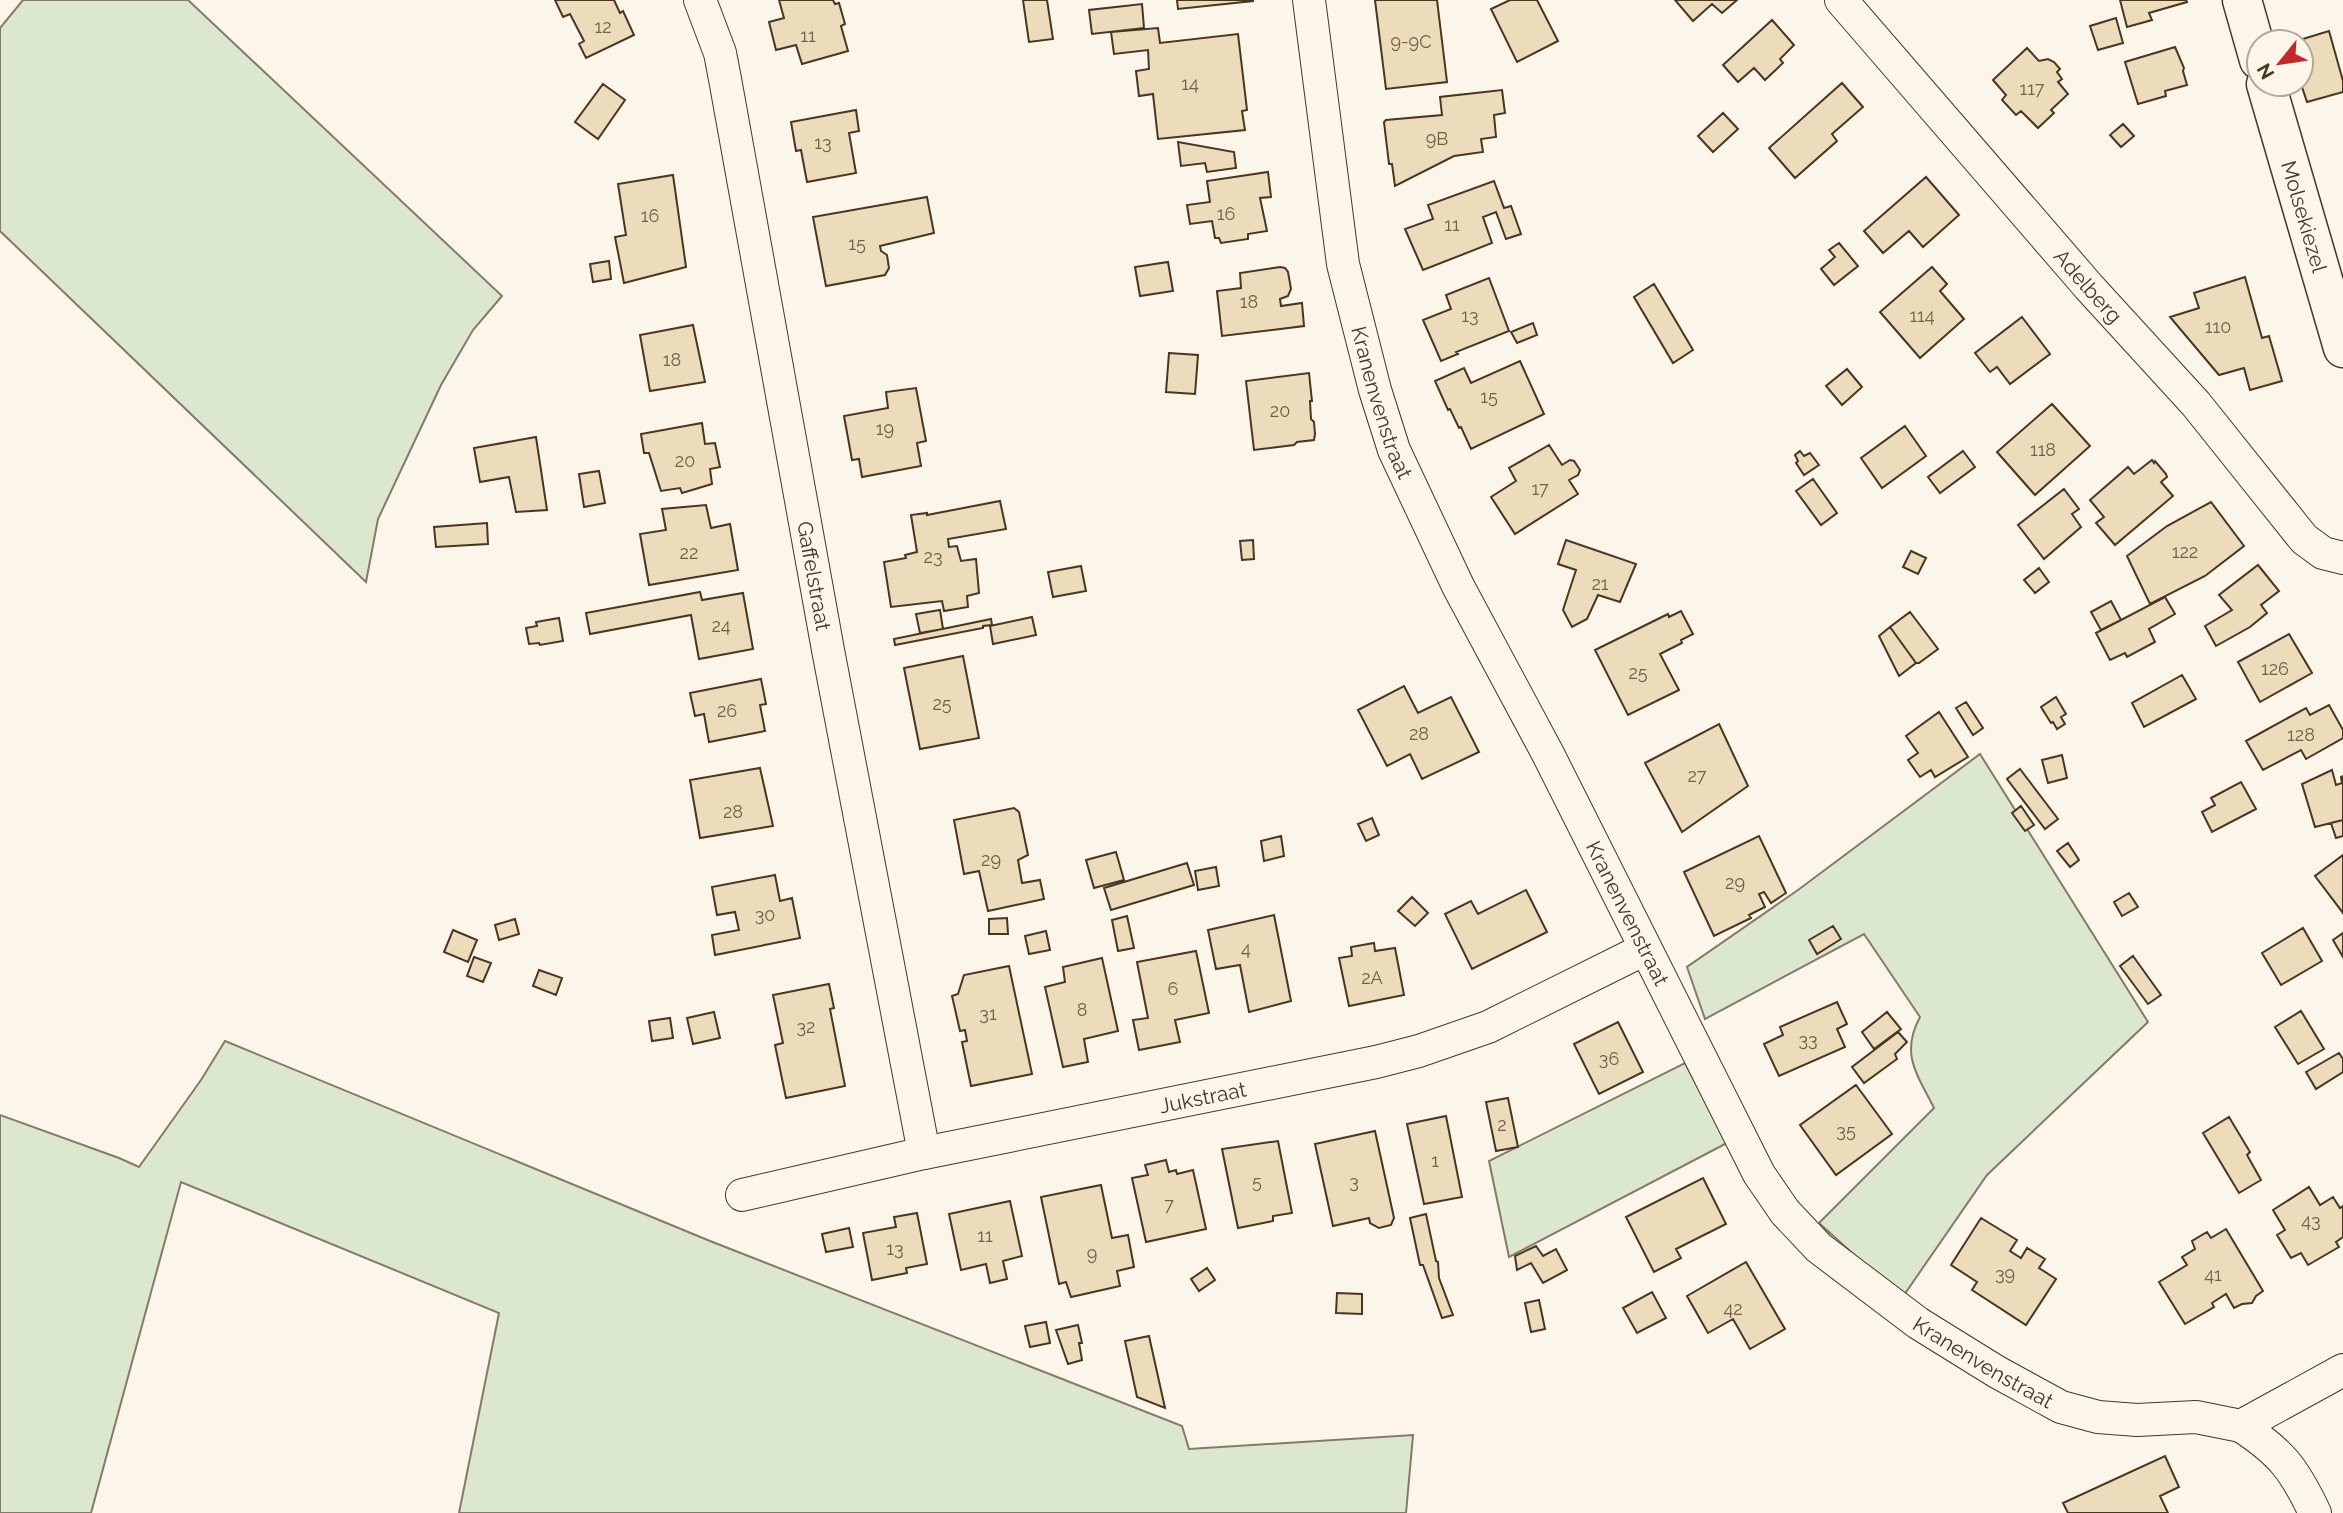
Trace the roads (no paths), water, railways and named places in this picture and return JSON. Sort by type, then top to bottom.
[{"type":"main road","points":[[2242,0],[2250,28]]},
{"type":"main road","name":"Molsekiezel","points":[[2270,98],[2343,348]]},
{"type":"street","name":"Gaffelstraat","points":[[700,0],[723,66],[828,650],[924,1153]]},
{"type":"street","name":"Kranenvenstraat","points":[[1309,0],[1343,264],[1375,390],[1394,450],[1458,586],[1548,754],[1759,1174],[1786,1212],[1819,1248],[1918,1323],[1997,1372],[2061,1407],[2098,1417],[2137,1420],[2196,1417],[2241,1426]]},
{"type":"street","name":"Adelberg","points":[[1841,0],[2089,287],[2196,404],[2304,539],[2323,553],[2343,558]]},
{"type":"street","name":"Jukstraat","points":[[742,1195],[924,1153],[1419,1051],[1488,1027],[1645,949]]},
{"type":"street","points":[[2315,1513],[2299,1479],[2272,1446],[2241,1426],[2343,1370]]}]
